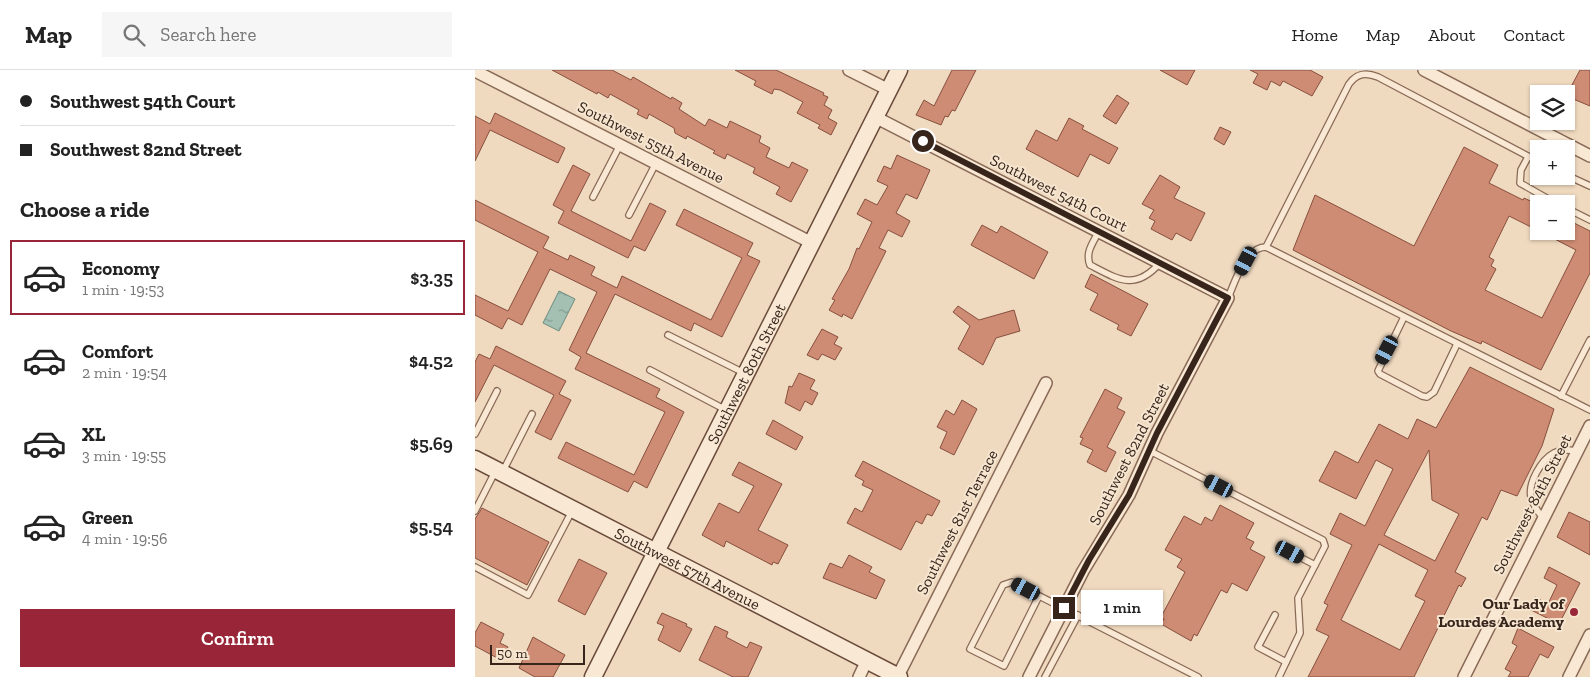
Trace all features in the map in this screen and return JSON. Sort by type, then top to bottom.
[{"type":"street","points":[[849,70],[889,90]]},
{"type":"street","name":"Southwest 80th Street","points":[[593,677],[899,70]]},
{"type":"street","points":[[1424,70],[1590,156]]},
{"type":"street","name":"Southwest 55th Avenue","points":[[475,71],[812,243]]},
{"type":"street","name":"Southwest 54th Court","points":[[875,117],[1228,298]]},
{"type":"street","name":"Southwest 82nd Street","points":[[1029,677],[1086,566],[1129,495],[1228,298]]},
{"type":"street","name":"Southwest 81st Terrace","points":[[898,676],[1046,383]]},
{"type":"street","name":"Southwest 84th Street","points":[[1464,677],[1590,426]]},
{"type":"street","name":"Southwest 57th Avenue","points":[[476,461],[499,471],[898,676]]},
{"type":"street","points":[[1569,677],[1590,635]]},
{"type":"street","points":[[859,677],[867,660]]},
{"type":"lane","points":[[1266,247],[1349,84],[1359,75],[1366,74],[1378,77],[1528,157],[1521,170],[1520,183],[1541,195]]},
{"type":"lane","points":[[593,197],[620,145]]},
{"type":"lane","points":[[629,215],[656,163]]},
{"type":"lane","points":[[1575,179],[1590,186]]},
{"type":"lane","points":[[1575,212],[1590,220]]},
{"type":"lane","points":[[1099,231],[1087,258],[1090,265],[1118,279],[1127,281],[1144,278],[1160,263]]},
{"type":"lane","points":[[1228,298],[1250,254],[1258,248],[1266,247],[1590,410]]},
{"type":"lane","points":[[1404,317],[1378,371],[1380,374],[1421,396],[1427,397],[1434,392],[1457,344]]},
{"type":"lane","points":[[668,334],[746,374]]},
{"type":"lane","points":[[1561,396],[1590,340]]},
{"type":"lane","points":[[650,370],[728,411]]},
{"type":"lane","points":[[475,434],[497,391]]},
{"type":"lane","points":[[475,510],[532,414]]},
{"type":"lane","points":[[1543,518],[1531,497],[1535,475],[1542,463],[1553,453],[1565,450],[1577,451]]},
{"type":"lane","points":[[1150,451],[1323,540],[1325,546],[1298,598],[1299,633],[1279,677]]},
{"type":"lane","points":[[475,567],[528,595],[573,509]]},
{"type":"lane","points":[[1290,552],[1315,565]]},
{"type":"lane","points":[[1039,596],[1003,666],[970,649],[1005,583],[1012,582],[1199,677]]},
{"type":"lane","points":[[1045,677],[1078,615]]},
{"type":"lane","points":[[1275,615],[1258,647],[1286,662]]},
{"type":"water","points":[[559,291],[575,299],[559,331],[543,323]]},
{"type":"building","points":[[552,70],[612,70],[631,80],[633,77],[671,99],[672,97],[682,103],[679,109],[705,126],[709,119],[727,128],[730,121],[761,136],[759,142],[770,148],[766,157],[789,168],[792,162],[808,170],[791,202],[776,194],[780,187],[753,173],[755,168],[727,154],[725,159],[713,153],[715,151],[687,136],[686,139],[675,133],[674,128],[649,114],[647,119],[637,114],[639,110],[610,94],[608,98],[598,92],[597,94]]},
{"type":"building","points":[[735,70],[776,70],[824,93],[823,95],[828,97],[824,105],[832,110],[828,118],[837,123],[831,135],[818,128],[820,125],[797,113],[803,102],[780,90],[774,89],[772,94],[754,85],[756,81]]},
{"type":"building","points":[[952,70],[976,70],[955,111],[952,110],[948,117],[945,116],[941,125],[916,115],[924,100],[934,106]]},
{"type":"building","points":[[1160,70],[1195,70],[1187,85]]},
{"type":"building","points":[[1250,70],[1310,70],[1323,77],[1312,96],[1283,81],[1280,86],[1271,81],[1267,90],[1253,83],[1258,74]]},
{"type":"building","points":[[1580,70],[1590,70],[1590,106],[1575,100],[1575,85],[1572,85]]},
{"type":"building","points":[[1117,95],[1129,103],[1116,124],[1103,116]]},
{"type":"building","points":[[495,113],[565,148],[558,163],[490,130],[475,161],[475,116],[490,124]]},
{"type":"building","points":[[1069,118],[1084,126],[1082,129],[1118,148],[1109,164],[1090,154],[1078,177],[1026,149],[1036,130],[1057,141]]},
{"type":"building","points":[[1220,127],[1231,132],[1224,145],[1214,139]]},
{"type":"building","points":[[1464,147],[1498,165],[1489,183],[1523,200],[1524,198],[1530,201],[1530,227],[1509,216],[1489,257],[1494,260],[1491,266],[1496,269],[1485,290],[1542,318],[1576,250],[1556,240],[1575,240],[1575,224],[1590,231],[1590,273],[1541,370],[1482,341],[1481,344],[1451,331],[1293,250],[1315,195],[1414,246]]},
{"type":"building","points":[[897,155],[930,170],[917,199],[906,194],[896,213],[910,221],[902,237],[888,230],[879,248],[886,251],[852,319],[843,314],[842,317],[829,310],[835,300],[832,299],[872,222],[857,214],[865,199],[877,205],[888,186],[877,181],[884,166],[891,169]]},
{"type":"building","points":[[573,165],[590,174],[571,211],[631,241],[650,203],[666,211],[645,251],[634,246],[628,258],[558,223],[564,211],[553,205]]},
{"type":"building","points":[[1160,175],[1180,187],[1174,198],[1205,213],[1191,241],[1176,233],[1172,240],[1151,229],[1155,221],[1149,218],[1154,210],[1142,204]]},
{"type":"building","points":[[475,200],[549,237],[543,248],[568,260],[570,255],[595,267],[591,275],[617,288],[622,276],[711,320],[742,258],[676,225],[684,209],[753,243],[747,255],[760,261],[722,337],[694,323],[691,331],[615,294],[586,353],[660,389],[656,397],[684,412],[647,488],[634,481],[628,492],[558,458],[566,442],[634,475],[665,412],[575,369],[581,357],[569,350],[597,292],[550,269],[522,325],[508,318],[502,329],[475,315],[475,295],[508,311],[538,252],[475,220]]},
{"type":"building","points":[[982,225],[997,233],[1001,226],[1048,252],[1034,279],[971,245]]},
{"type":"building","points":[[1091,274],[1148,304],[1131,336],[1117,329],[1119,325],[1090,310],[1098,294],[1085,287]]},
{"type":"building","points":[[958,306],[979,320],[1014,310],[1020,331],[996,338],[983,365],[958,349],[970,326],[953,312]]},
{"type":"building","points":[[822,329],[838,337],[834,344],[842,348],[835,360],[822,354],[818,360],[807,355]]},
{"type":"building","points":[[496,346],[566,381],[559,394],[571,400],[551,440],[535,432],[554,395],[494,365],[475,402],[475,362],[479,354],[490,359]]},
{"type":"building","points":[[1470,367],[1554,409],[1542,446],[1517,496],[1501,490],[1487,520],[1482,517],[1455,572],[1466,578],[1461,587],[1459,585],[1414,677],[1308,677],[1329,636],[1316,630],[1328,605],[1324,603],[1352,545],[1330,534],[1340,513],[1365,526],[1393,469],[1376,460],[1356,499],[1319,481],[1335,451],[1358,463],[1379,424],[1408,439],[1417,419],[1436,428]],"holes":[[[1429,450],[1432,500],[1459,514],[1435,561],[1384,535]],[[1379,544],[1428,570],[1415,596],[1425,601],[1400,650],[1341,620]]]},
{"type":"building","points":[[799,373],[815,380],[810,389],[818,393],[812,405],[805,401],[800,411],[785,403],[789,386],[792,387]]},
{"type":"building","points":[[1105,389],[1122,398],[1117,408],[1125,412],[1107,447],[1116,452],[1106,472],[1087,462],[1093,450],[1080,444],[1083,438],[1080,437]]},
{"type":"building","points":[[962,400],[977,409],[954,455],[940,448],[947,432],[937,427],[946,410],[954,415]]},
{"type":"building","points":[[773,420],[803,437],[796,450],[766,434]]},
{"type":"building","points":[[863,461],[940,501],[932,516],[927,514],[922,524],[916,521],[901,550],[847,523],[855,508],[862,512],[873,490],[862,485],[864,481],[855,476]]},
{"type":"building","points":[[739,462],[782,484],[758,530],[788,545],[778,564],[773,562],[772,565],[726,541],[724,547],[702,535],[719,503],[739,513],[754,486],[732,475]]},
{"type":"building","points":[[1220,505],[1254,523],[1246,538],[1254,542],[1250,549],[1265,557],[1247,591],[1232,583],[1227,593],[1221,590],[1197,636],[1194,634],[1191,641],[1161,624],[1164,619],[1161,617],[1185,572],[1177,567],[1182,559],[1165,550],[1184,516],[1201,525],[1205,517],[1212,521]]},
{"type":"building","points":[[482,508],[549,542],[527,585],[475,558],[475,519]]},
{"type":"building","points":[[1569,512],[1590,522],[1590,555],[1557,537]]},
{"type":"building","points":[[849,555],[872,567],[869,572],[885,580],[876,599],[823,578],[830,563],[842,568]]},
{"type":"building","points":[[579,559],[607,573],[585,615],[558,601]]},
{"type":"building","points":[[1549,567],[1580,583],[1559,624],[1529,609],[1535,597],[1548,604],[1557,585],[1544,578]]},
{"type":"building","points":[[662,613],[687,624],[686,626],[692,629],[680,652],[658,640],[664,626],[657,623]]},
{"type":"building","points":[[481,622],[504,634],[500,643],[508,647],[501,660],[475,646],[475,633]]},
{"type":"building","points":[[715,626],[728,632],[726,637],[747,648],[750,642],[762,647],[748,677],[733,677],[699,660]]},
{"type":"building","points":[[1518,628],[1554,647],[1548,658],[1540,654],[1528,677],[1508,677],[1511,672],[1505,669],[1517,646],[1512,643]]},
{"type":"building","points":[[533,637],[565,655],[553,677],[535,677],[519,668]]},
{"type":"place","name":"Our Lady of Lourdes Academy","points":[[1574,612]]},
{"type":"route","points":[[923,141],[1228,298],[1157,433],[1142,470],[1129,495],[1089,560],[1064,608]]}]
